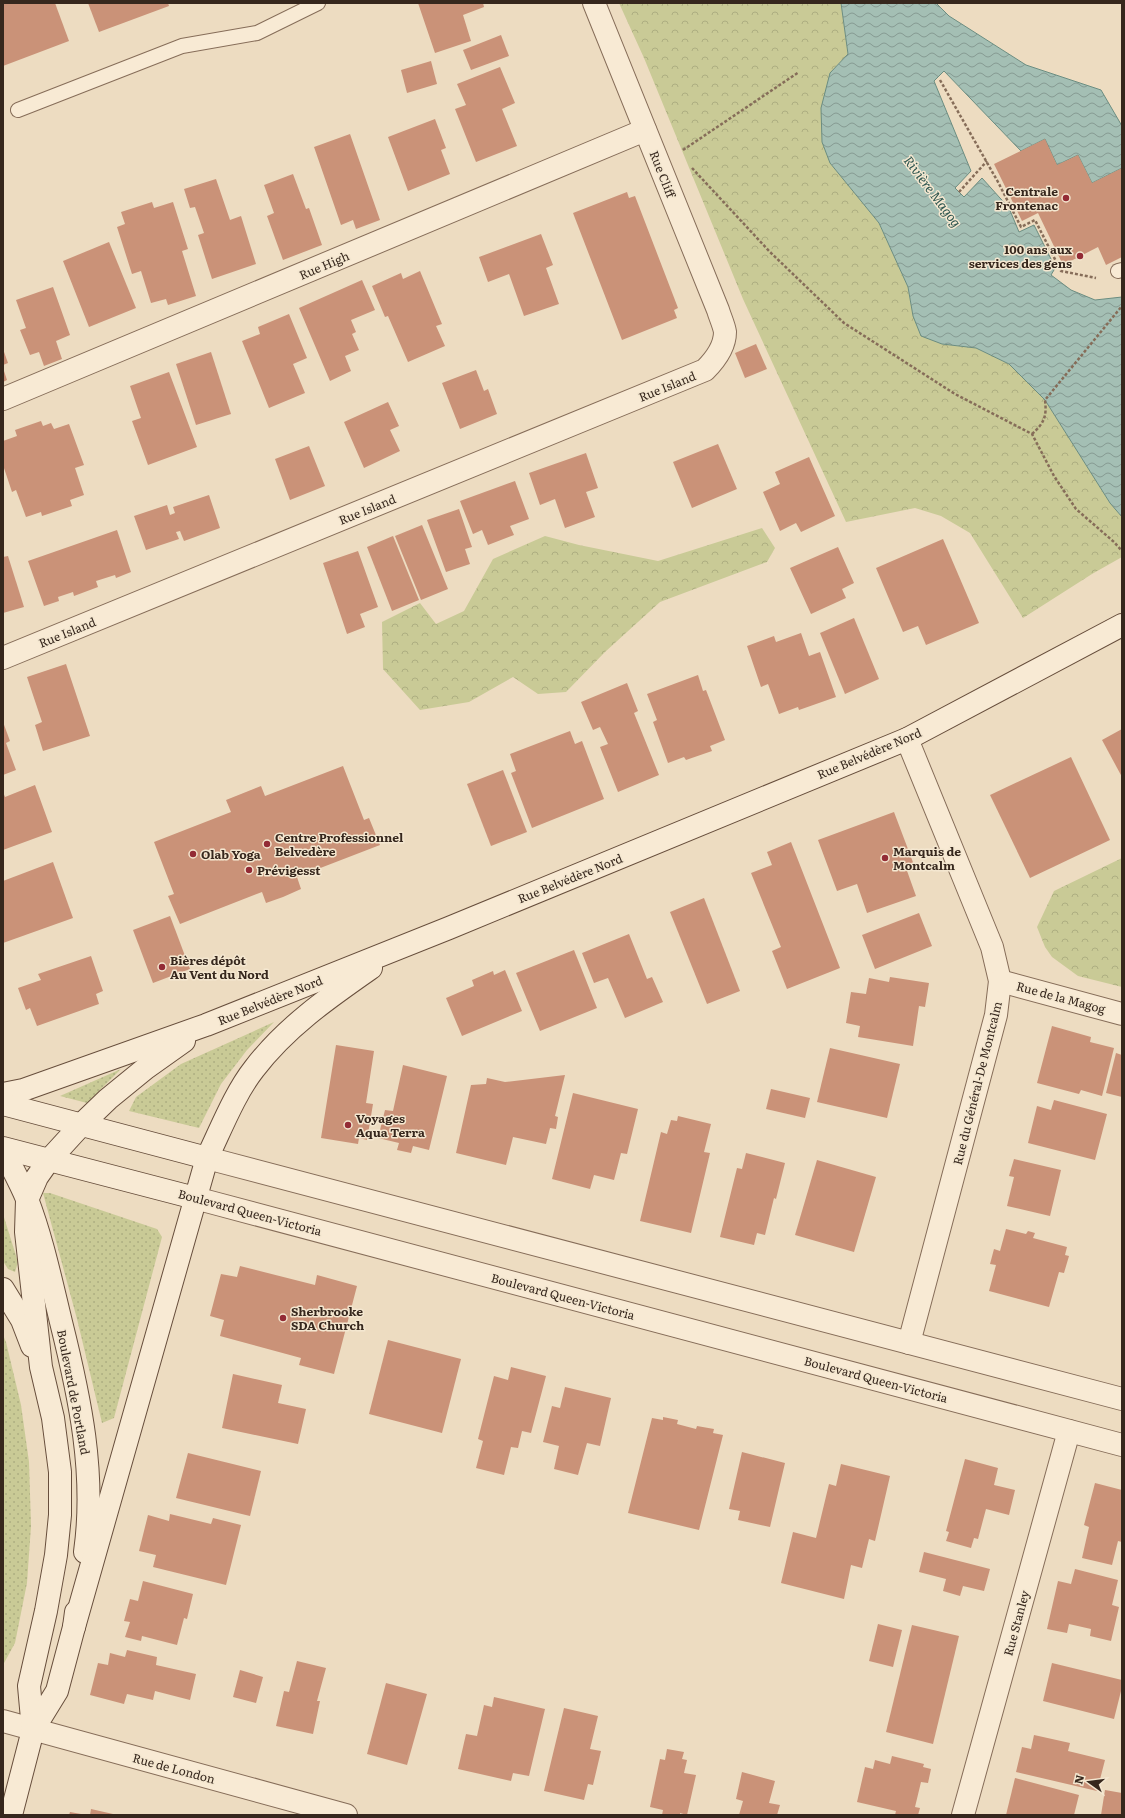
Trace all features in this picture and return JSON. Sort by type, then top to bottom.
[{"type":"street","name":"Rue Cliff","points":[[594,3],[718,310],[725,332],[721,347]]},
{"type":"street","name":"Rue High","points":[[3,399],[645,130]]},
{"type":"street","name":"Rue Island","points":[[3,658],[705,370],[717,358],[721,347]]},
{"type":"street","name":"Rue Belvédère Nord","points":[[3,1094],[23,1090],[206,1025],[399,948],[907,739],[1122,625]]},
{"type":"street","name":"Rue du Général-De Montcalm","points":[[907,739],[992,946],[1000,981],[996,1015],[909,1343]]},
{"type":"street","points":[[74,1628],[207,1158],[232,1106],[253,1070],[278,1042],[307,1014],[399,948]]},
{"type":"street","name":"Rue de la Magog","points":[[1000,981],[1122,1014]]},
{"type":"street","points":[[41,1367],[26,1232],[27,1200],[36,1177],[49,1160],[82,1124],[108,1099],[146,1068],[206,1025]]},
{"type":"street","points":[[3,1104],[1122,1399]]},
{"type":"street","name":"Boulevard Queen-Victoria","points":[[3,1149],[195,1198],[1122,1445]]},
{"type":"street","name":"Boulevard de Portland","points":[[3,1149],[27,1200],[46,1262],[71,1364],[87,1445],[89,1497],[87,1538],[74,1628],[57,1691],[34,1730],[11,1815]]},
{"type":"street","points":[[3,1289],[22,1320],[41,1367]]},
{"type":"street","name":"Boulevard de Portland","points":[[34,1730],[29,1686],[46,1611],[56,1555],[60,1515],[60,1472],[53,1418],[41,1367]]},
{"type":"street","name":"Rue Stanley","points":[[963,1815],[1069,1430]]},
{"type":"street","name":"Rue de London","points":[[3,1722],[346,1815]]},
{"type":"lane","points":[[18,110],[182,46],[258,33],[318,3]]},
{"type":"path","points":[[678,154],[799,72]]},
{"type":"path","points":[[940,80],[987,162],[1021,227],[1035,220],[1061,271],[1096,278],[1120,271]]},
{"type":"path","points":[[959,192],[987,162]]},
{"type":"path","points":[[689,165],[770,252],[844,323],[955,394],[1032,434],[1054,476],[1076,509],[1114,542],[1122,551]]},
{"type":"path","points":[[1032,434],[1040,427],[1047,413],[1045,400],[1122,306]]},
{"type":"green space","points":[[619,3],[841,3],[848,54],[830,73],[830,163],[879,223],[908,287],[913,316],[942,344],[976,348],[1009,364],[1045,400],[1110,503],[1122,517],[1122,557],[1092,574],[1023,618],[970,533],[941,516],[915,508],[846,522],[743,299],[644,58]]},
{"type":"green space","points":[[762,528],[775,548],[767,562],[660,602],[605,652],[566,692],[538,694],[513,677],[469,702],[420,710],[383,669],[382,622],[420,603],[436,624],[464,611],[493,559],[545,536],[579,545],[658,561]]},
{"type":"green space","points":[[1122,858],[1122,987],[1078,976],[1052,957],[1045,947],[1037,927],[1054,891]]},
{"type":"green space","points":[[274,1022],[247,1050],[221,1084],[199,1128],[129,1111],[136,1097],[181,1064]]},
{"type":"green space","points":[[121,1069],[87,1103],[60,1096]]},
{"type":"green space","points":[[43,1193],[50,1193],[157,1229],[162,1237],[114,1418],[102,1423],[77,1319]]},
{"type":"green space","points":[[3,1214],[18,1262],[15,1272],[8,1269],[3,1261]]},
{"type":"green space","points":[[3,1335],[21,1405],[29,1462],[31,1526],[27,1583],[15,1643],[3,1665]]},
{"type":"water","name":"Rivière Magog","points":[[841,3],[936,3],[949,16],[1026,65],[1101,90],[1122,126],[1122,168],[1092,183],[1078,155],[1057,165],[1045,139],[1021,151],[944,71],[934,81],[971,171],[955,188],[964,197],[982,178],[1009,208],[1019,232],[1034,225],[1054,265],[1054,270],[1051,275],[1071,290],[1095,300],[1122,297],[1122,517],[1110,503],[1045,400],[1009,364],[976,348],[942,344],[921,336],[913,316],[908,287],[879,223],[830,163],[822,142],[821,108],[830,73],[848,54]]},
{"type":"building","points":[[3,3],[55,3],[69,41],[3,66]]},
{"type":"building","points":[[88,3],[168,3],[169,6],[99,32]]},
{"type":"building","points":[[418,3],[483,3],[484,7],[463,15],[471,41],[435,53]]},
{"type":"building","points":[[501,35],[509,56],[471,70],[463,50]]},
{"type":"building","points":[[431,61],[437,84],[407,93],[401,70]]},
{"type":"building","points":[[500,67],[515,103],[502,109],[517,146],[476,162],[455,109],[466,105],[457,84]]},
{"type":"building","points":[[435,119],[446,148],[441,150],[450,174],[408,191],[388,137]]},
{"type":"building","points":[[350,134],[380,220],[356,229],[353,220],[341,225],[314,147]]},
{"type":"building","name":"Centrale Frontenac","points":[[1045,139],[1057,165],[1078,155],[1092,183],[1122,168],[1122,257],[1106,265],[1098,247],[1063,265],[1038,213],[1022,221],[994,164]]},
{"type":"building","points":[[293,174],[306,209],[309,208],[322,245],[283,260],[267,216],[274,213],[264,185]]},
{"type":"building","points":[[216,179],[230,220],[241,216],[256,264],[212,279],[198,235],[204,233],[195,207],[190,208],[184,189]]},
{"type":"building","points":[[627,192],[629,198],[635,196],[678,308],[674,310],[677,318],[622,340],[573,213]]},
{"type":"building","points":[[152,202],[154,208],[173,202],[188,249],[182,251],[196,296],[168,305],[166,299],[151,303],[141,271],[132,274],[117,227],[125,224],[121,212]]},
{"type":"building","points":[[541,234],[553,265],[546,268],[559,304],[524,316],[509,274],[488,282],[479,257]]},
{"type":"building","points":[[109,242],[136,308],[89,327],[63,261]]},
{"type":"building","points":[[420,271],[442,324],[436,326],[445,346],[408,362],[388,316],[385,317],[372,286],[401,273],[403,279]]},
{"type":"building","points":[[362,280],[375,310],[351,320],[356,332],[352,334],[359,350],[345,356],[351,371],[330,381],[299,308]]},
{"type":"building","points":[[53,287],[70,335],[56,341],[62,359],[44,366],[39,352],[30,355],[20,330],[26,328],[16,300]]},
{"type":"building","points":[[289,314],[307,358],[293,364],[305,393],[269,408],[242,341],[260,334],[258,327]]},
{"type":"building","points":[[756,344],[767,369],[745,378],[735,353]]},
{"type":"building","points":[[3,349],[8,363],[3,365]]},
{"type":"building","points":[[211,352],[231,414],[196,425],[176,364]]},
{"type":"building","points":[[3,368],[7,380],[3,382]]},
{"type":"building","points":[[476,370],[484,391],[488,389],[497,414],[460,429],[442,383]]},
{"type":"building","points":[[169,372],[197,447],[148,465],[132,421],[141,418],[130,386]]},
{"type":"building","points":[[388,402],[399,426],[390,430],[400,451],[364,468],[344,422]]},
{"type":"building","points":[[41,421],[43,426],[51,423],[54,429],[69,424],[84,465],[75,468],[84,495],[70,500],[72,506],[42,516],[41,512],[26,517],[16,490],[12,492],[3,465],[3,441],[17,436],[15,430]]},
{"type":"building","points":[[718,444],[737,489],[692,508],[673,462]]},
{"type":"building","points":[[309,446],[325,486],[290,500],[275,459]]},
{"type":"building","points":[[586,453],[598,488],[586,492],[595,517],[565,528],[555,499],[540,505],[529,473]]},
{"type":"building","points":[[809,457],[835,516],[801,532],[796,523],[780,531],[763,492],[780,484],[775,472]]},
{"type":"building","points":[[515,481],[529,519],[510,526],[514,535],[488,545],[482,530],[473,534],[460,501]]},
{"type":"building","points":[[209,495],[220,528],[184,541],[180,531],[176,532],[179,539],[146,550],[134,516],[167,505],[170,515],[175,513],[173,507]]},
{"type":"building","points":[[459,509],[472,547],[465,549],[470,564],[446,572],[427,520]]},
{"type":"building","points":[[422,525],[448,589],[421,600],[395,536]]},
{"type":"building","points":[[117,530],[131,572],[116,578],[115,575],[96,581],[98,587],[74,596],[73,592],[58,597],[59,601],[44,606],[28,561]]},
{"type":"building","points":[[393,536],[419,600],[392,611],[367,547]]},
{"type":"building","points":[[943,539],[979,623],[926,645],[918,626],[903,632],[876,568]]},
{"type":"building","points":[[838,547],[854,583],[842,589],[846,598],[811,614],[790,568]]},
{"type":"building","points":[[358,551],[378,607],[360,614],[365,627],[347,634],[323,563]]},
{"type":"building","points":[[8,556],[24,607],[3,613],[3,557]]},
{"type":"building","points":[[854,618],[879,679],[845,694],[820,633]]},
{"type":"building","points":[[801,633],[809,656],[820,652],[836,697],[799,710],[798,707],[779,714],[768,684],[761,687],[747,646],[774,636],[776,642]]},
{"type":"building","points":[[66,664],[90,736],[43,751],[35,725],[42,722],[27,677]]},
{"type":"building","points":[[698,675],[703,691],[706,690],[725,740],[710,746],[712,751],[686,760],[684,757],[668,763],[653,722],[657,720],[647,694]]},
{"type":"building","points":[[627,683],[638,711],[634,713],[659,775],[618,792],[600,747],[608,744],[600,727],[593,730],[581,702]]},
{"type":"building","points":[[3,722],[10,741],[6,743],[16,770],[3,775]]},
{"type":"building","points":[[1122,729],[1122,777],[1102,740]]},
{"type":"building","points":[[570,731],[575,744],[582,741],[604,799],[532,828],[511,773],[516,771],[510,754]]},
{"type":"building","points":[[1071,757],[1110,840],[1030,878],[990,795]]},
{"type":"building","name":"Centre Professionnel Belvedère","points":[[343,766],[364,820],[369,818],[380,845],[297,877],[301,889],[283,897],[266,903],[262,892],[180,924],[168,896],[174,894],[154,842],[231,812],[226,800],[261,786],[265,796]]},
{"type":"building","points":[[503,770],[527,832],[491,846],[467,784]]},
{"type":"building","points":[[35,785],[52,832],[3,850],[3,792],[5,797]]},
{"type":"building","points":[[894,812],[914,865],[906,868],[916,896],[867,913],[857,884],[837,891],[818,840]]},
{"type":"building","points":[[791,842],[840,968],[787,989],[772,951],[781,947],[751,873],[772,865],[767,852]]},
{"type":"building","points":[[53,862],[73,918],[3,943],[3,881]]},
{"type":"building","points":[[704,898],[740,991],[707,1004],[670,912]]},
{"type":"building","points":[[919,913],[932,946],[875,969],[862,935]]},
{"type":"building","points":[[170,916],[190,969],[153,983],[133,930]]},
{"type":"building","points":[[629,934],[647,979],[652,977],[663,1002],[625,1018],[608,978],[594,983],[582,953]]},
{"type":"building","points":[[574,950],[597,1008],[540,1031],[516,973]]},
{"type":"building","points":[[91,956],[103,991],[96,994],[99,1004],[37,1026],[30,1008],[26,1010],[18,988],[41,980],[38,974]]},
{"type":"building","points":[[505,970],[522,1011],[462,1036],[446,998],[474,986],[472,980],[493,971],[494,975]]},
{"type":"building","points":[[890,977],[929,983],[925,1007],[919,1006],[913,1046],[858,1037],[860,1026],[846,1023],[851,992],[866,994],[869,978],[889,982]]},
{"type":"building","points":[[1052,1026],[1091,1037],[1090,1042],[1114,1048],[1102,1096],[1081,1090],[1079,1094],[1037,1083]]},
{"type":"building","points":[[336,1045],[374,1051],[366,1103],[373,1104],[367,1140],[359,1138],[358,1144],[321,1138]]},
{"type":"building","points":[[830,1048],[900,1064],[887,1118],[817,1102]]},
{"type":"building","points":[[1116,1053],[1122,1055],[1122,1097],[1106,1093]]},
{"type":"building","points":[[403,1065],[447,1076],[429,1150],[413,1146],[411,1153],[397,1150],[399,1143],[378,1138],[385,1110],[393,1111]]},
{"type":"building","points":[[565,1075],[555,1116],[558,1117],[556,1129],[550,1128],[546,1144],[513,1137],[506,1165],[456,1153],[471,1085],[486,1084],[487,1078],[505,1082]]},
{"type":"building","points":[[771,1089],[810,1098],[805,1118],[766,1109]]},
{"type":"building","points":[[573,1093],[638,1109],[627,1154],[621,1153],[614,1180],[594,1175],[590,1189],[552,1179]]},
{"type":"building","points":[[1054,1100],[1107,1114],[1095,1160],[1028,1143],[1037,1106],[1051,1110]]},
{"type":"building","points":[[678,1116],[711,1124],[704,1152],[710,1153],[691,1233],[640,1221],[661,1132],[667,1134],[671,1120],[677,1121]]},
{"type":"building","points":[[746,1153],[785,1163],[776,1199],[774,1198],[765,1235],[757,1233],[754,1245],[720,1237],[737,1168],[742,1169]]},
{"type":"building","points":[[1014,1159],[1061,1170],[1050,1216],[1007,1206],[1014,1177],[1009,1176]]},
{"type":"building","points":[[817,1160],[876,1177],[854,1252],[795,1235]]},
{"type":"building","points":[[1006,1229],[1026,1234],[1028,1231],[1035,1233],[1033,1238],[1067,1247],[1065,1255],[1069,1256],[1064,1273],[1059,1272],[1049,1307],[989,1291],[996,1265],[990,1264],[994,1249],[1000,1251]]},
{"type":"building","name":"Sherbrooke SDA Church","points":[[240,1266],[315,1285],[317,1275],[357,1286],[334,1374],[299,1365],[301,1358],[220,1336],[224,1320],[210,1316],[221,1274],[237,1277]]},
{"type":"building","points":[[388,1340],[461,1359],[442,1433],[369,1414]]},
{"type":"building","points":[[511,1367],[546,1376],[531,1433],[522,1431],[518,1448],[511,1447],[504,1475],[476,1468],[483,1441],[478,1439],[494,1376],[508,1380]]},
{"type":"building","points":[[233,1374],[282,1385],[278,1403],[306,1409],[298,1444],[222,1428]]},
{"type":"building","points":[[565,1387],[611,1398],[600,1446],[587,1443],[578,1475],[554,1469],[559,1446],[543,1442],[552,1406],[560,1408]]},
{"type":"building","points":[[663,1417],[678,1420],[677,1424],[696,1429],[697,1426],[714,1429],[713,1433],[723,1435],[699,1530],[628,1513],[652,1418],[663,1420]]},
{"type":"building","points":[[742,1452],[785,1463],[770,1527],[738,1520],[740,1511],[729,1509]]},
{"type":"building","points":[[188,1453],[261,1471],[250,1516],[176,1498]]},
{"type":"building","points":[[965,1459],[998,1468],[994,1485],[1015,1490],[1009,1515],[986,1509],[978,1539],[974,1538],[971,1548],[946,1541],[949,1532],[946,1531]]},
{"type":"building","points":[[841,1464],[890,1476],[875,1541],[869,1539],[862,1568],[851,1565],[844,1599],[781,1583],[793,1532],[816,1538],[829,1484],[836,1486]]},
{"type":"building","points":[[1095,1483],[1122,1490],[1122,1542],[1118,1541],[1112,1565],[1082,1558],[1089,1527],[1084,1525]]},
{"type":"building","points":[[170,1514],[211,1524],[213,1518],[241,1525],[226,1585],[153,1567],[156,1555],[139,1551],[148,1515],[169,1521]]},
{"type":"building","points":[[924,1552],[990,1569],[984,1591],[963,1586],[960,1596],[943,1591],[946,1579],[919,1572]]},
{"type":"building","points":[[1075,1569],[1118,1580],[1112,1605],[1119,1607],[1111,1641],[1090,1636],[1091,1629],[1069,1624],[1067,1633],[1047,1629],[1058,1581],[1071,1584]]},
{"type":"building","points":[[143,1581],[193,1594],[187,1619],[184,1618],[177,1645],[142,1636],[141,1641],[125,1637],[130,1622],[124,1621],[130,1599],[138,1601]]},
{"type":"building","points":[[878,1624],[902,1630],[893,1667],[869,1661]]},
{"type":"building","points":[[912,1625],[959,1636],[933,1744],[886,1732]]},
{"type":"building","points":[[127,1650],[157,1657],[156,1665],[196,1674],[190,1700],[155,1691],[153,1700],[127,1694],[124,1704],[90,1695],[98,1663],[108,1665],[110,1653],[125,1657]]},
{"type":"building","points":[[297,1661],[326,1668],[317,1701],[320,1701],[313,1734],[276,1726],[284,1691],[289,1692]]},
{"type":"building","points":[[1052,1663],[1122,1680],[1122,1687],[1114,1719],[1043,1701]]},
{"type":"building","points":[[240,1670],[263,1677],[256,1703],[233,1697]]},
{"type":"building","points":[[386,1683],[427,1694],[407,1765],[367,1754]]},
{"type":"building","points":[[494,1697],[545,1709],[529,1776],[513,1773],[511,1781],[458,1769],[466,1734],[477,1736],[484,1705],[492,1707]]},
{"type":"building","points":[[564,1708],[598,1716],[590,1749],[601,1751],[593,1785],[588,1784],[584,1800],[544,1791]]},
{"type":"building","points":[[1034,1735],[1070,1743],[1068,1751],[1105,1760],[1097,1791],[1016,1772],[1022,1747],[1031,1749]]},
{"type":"building","points":[[667,1749],[684,1752],[682,1759],[687,1760],[684,1773],[696,1775],[687,1815],[680,1813],[680,1815],[662,1815],[663,1810],[650,1807],[660,1759],[665,1760]]},
{"type":"building","points":[[892,1756],[924,1764],[923,1767],[931,1769],[928,1783],[921,1782],[915,1807],[920,1808],[918,1815],[895,1815],[896,1811],[857,1802],[865,1767],[873,1769],[875,1760],[890,1764]]},
{"type":"building","points":[[742,1772],[775,1781],[769,1803],[780,1805],[777,1815],[739,1815],[743,1801],[736,1799]]},
{"type":"building","points":[[1015,1778],[1079,1795],[1074,1815],[1006,1815]]},
{"type":"building","points":[[1105,1790],[1122,1793],[1122,1815],[1101,1815]]},
{"type":"building","points":[[91,1809],[113,1814],[113,1815],[90,1815]]},
{"type":"building","points":[[70,1812],[81,1814],[81,1815],[69,1815]]},
{"type":"place","name":"Centrale Frontenac","points":[[1066,198]]},
{"type":"place","name":"100 ans aux services des gens","points":[[1080,256]]},
{"type":"place","name":"Centre Professionnel Belvedère","points":[[267,844]]},
{"type":"place","name":"Olab Yoga","points":[[193,854]]},
{"type":"place","name":"Marquis de Montcalm","points":[[885,858]]},
{"type":"place","name":"Prévigesst","points":[[249,870]]},
{"type":"place","name":"Bières dépôt Au Vent du Nord","points":[[162,967]]},
{"type":"place","name":"Voyages Aqua Terra","points":[[348,1125]]},
{"type":"place","name":"Sherbrooke SDA Church","points":[[283,1318]]}]
